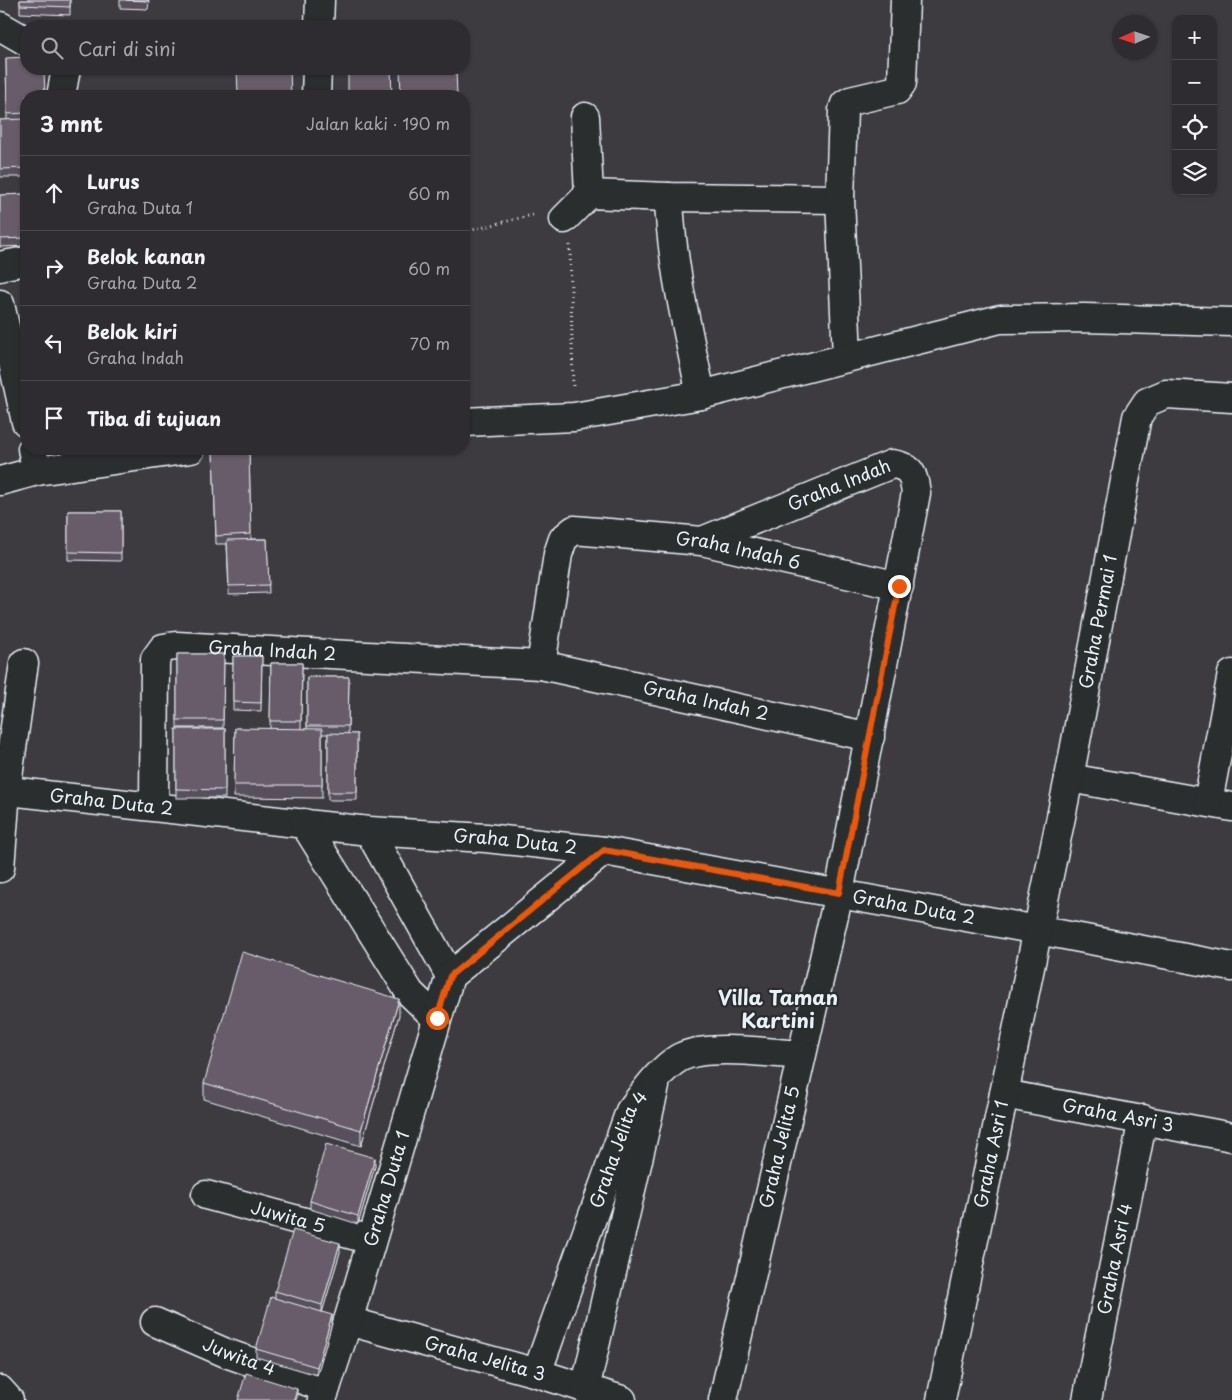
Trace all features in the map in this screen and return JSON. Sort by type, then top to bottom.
[{"type":"street","points":[[319,20],[320,0]]},
{"type":"street","points":[[847,358],[840,199],[843,110],[845,104],[850,101],[897,90],[900,87],[902,83],[905,0]]},
{"type":"street","points":[[0,26],[20,37]]},
{"type":"street","points":[[62,90],[65,75]]},
{"type":"street","points":[[316,90],[317,75]]},
{"type":"street","points":[[585,117],[589,194]]},
{"type":"street","points":[[564,219],[589,194],[840,199]]},
{"type":"street","points":[[669,197],[670,222],[681,294],[700,395]]},
{"type":"street","points":[[0,268],[4,265],[20,261]]},
{"type":"street","points":[[0,304],[20,395]]},
{"type":"street","points":[[470,422],[574,417],[700,395],[1000,319],[1084,318],[1232,322]]},
{"type":"street","name":"Graha Permai 1","points":[[1038,930],[1138,417],[1147,402],[1166,394],[1232,398]]},
{"type":"street","points":[[0,481],[35,460],[106,455]]},
{"type":"street","name":"Graha Indah","points":[[702,541],[892,464],[904,466],[914,476],[916,493],[839,893]]},
{"type":"street","name":"Graha Indah 6","points":[[541,665],[558,554],[563,539],[574,530],[702,541],[899,586]]},
{"type":"street","name":"Graha Indah 2","points":[[154,806],[155,659],[163,648],[176,646],[541,665],[870,737]]},
{"type":"street","points":[[0,868],[3,790],[24,663]]},
{"type":"street","points":[[1069,778],[1220,804],[1232,674]]},
{"type":"street","name":"Graha Duta 2","points":[[3,790],[369,831],[486,838],[604,850],[1232,967]]},
{"type":"street","points":[[304,824],[410,993],[437,1018]]},
{"type":"street","points":[[369,831],[450,976],[604,850]]},
{"type":"street","name":"Graha Jelita 5","points":[[723,1400],[839,893]]},
{"type":"street","name":"Graha Asri 1","points":[[942,1389],[1038,930]]},
{"type":"street","name":"Graha Duta 1","points":[[324,1394],[348,1321],[450,976]]},
{"type":"street","name":"Graha Jelita 4","points":[[537,1373],[630,1111],[657,1077],[680,1058],[711,1049],[801,1054]]},
{"type":"street","points":[[585,1389],[657,1077]]},
{"type":"street","name":"Graha Asri 3","points":[[1004,1094],[1232,1136]]},
{"type":"street","name":"Graha Asri 4","points":[[1087,1400],[1143,1119]]},
{"type":"street","name":"Juwita 5","points":[[206,1196],[371,1240]]},
{"type":"street","name":"Graha Jelita 3","points":[[348,1321],[537,1373],[622,1400]]},
{"type":"street","name":"Juwita 4","points":[[155,1322],[324,1394]]},
{"type":"street","points":[[0,1390],[9,1400]]},
{"type":"path","points":[[470,231],[553,210],[564,219],[570,234],[574,417]]},
{"type":"building","points":[[20,0],[70,0],[70,7],[20,5]]},
{"type":"building","points":[[20,57],[20,75],[44,75],[45,90],[20,90],[20,113],[7,114],[6,58]]},
{"type":"building","points":[[237,75],[290,75],[291,90],[238,90]]},
{"type":"building","points":[[348,75],[391,75],[392,90],[348,90]]},
{"type":"building","points":[[400,75],[456,75],[457,90],[401,90]]},
{"type":"building","points":[[20,119],[20,168],[0,169],[0,120]]},
{"type":"building","points":[[20,194],[20,238],[0,239],[0,195]]},
{"type":"building","points":[[213,455],[249,455],[251,534],[216,536]]},
{"type":"building","points":[[68,511],[121,511],[121,553],[68,552]]},
{"type":"building","points":[[267,539],[269,585],[229,586],[227,540]]},
{"type":"building","points":[[177,654],[224,654],[223,720],[177,720]]},
{"type":"building","points":[[233,656],[262,656],[261,703],[233,702]]},
{"type":"building","points":[[271,663],[302,663],[301,721],[270,721]]},
{"type":"building","points":[[307,677],[349,677],[348,726],[307,726]]},
{"type":"building","points":[[235,728],[322,729],[322,785],[234,785]]},
{"type":"building","points":[[176,729],[225,729],[225,790],[176,789]]},
{"type":"building","points":[[328,733],[357,734],[357,792],[328,792]]},
{"type":"building","points":[[242,952],[399,999],[361,1130],[204,1083]]},
{"type":"building","points":[[326,1144],[375,1158],[358,1216],[310,1201]]},
{"type":"building","points":[[293,1230],[340,1243],[322,1305],[275,1291]]},
{"type":"building","points":[[271,1297],[332,1315],[317,1367],[256,1349]]},
{"type":"building","points":[[246,1373],[297,1389],[294,1400],[238,1400]]},
{"type":"district","name":"Villa Taman Kartini","points":[[778,1010]]},
{"type":"route","points":[[437,1018],[450,976],[604,850],[839,893],[899,586]]}]
